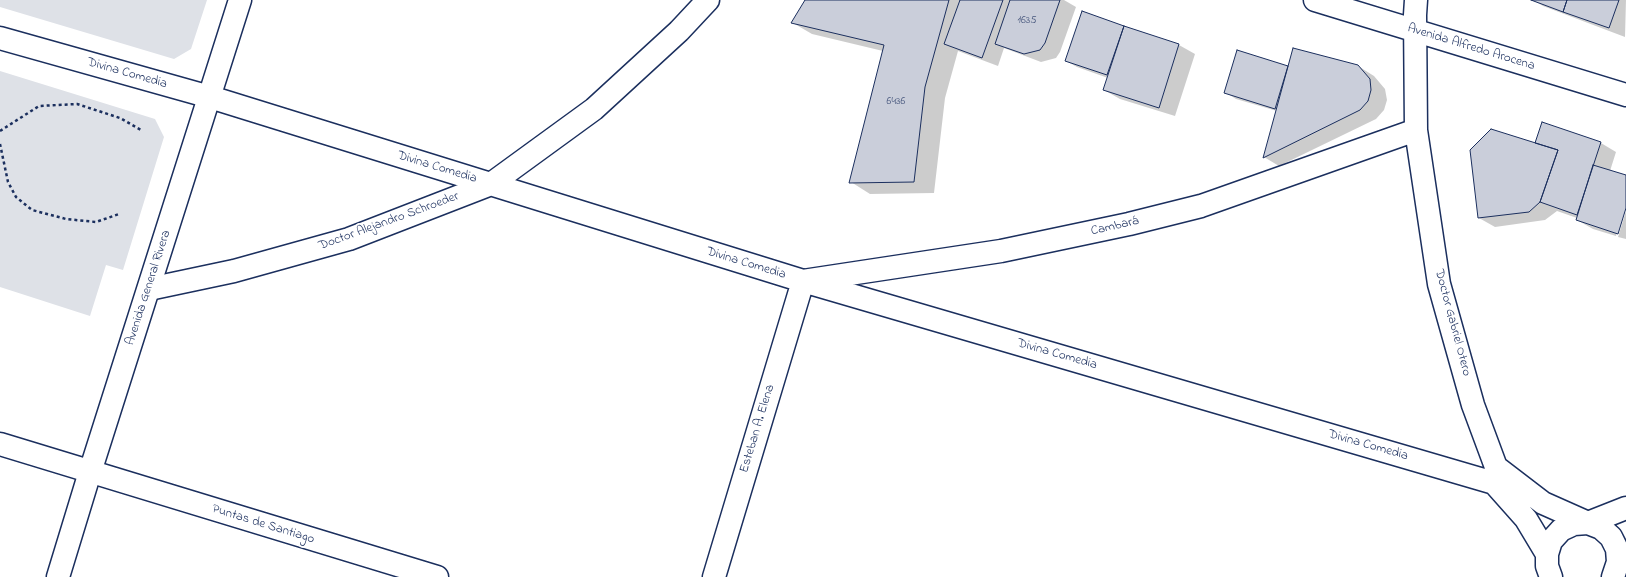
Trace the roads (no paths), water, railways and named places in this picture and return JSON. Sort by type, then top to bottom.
[{"type":"street","name":"Avenida General Rivera","points":[[58,577],[240,0]]},
{"type":"street","name":"Doctor Alejandro Schroeder","points":[[149,289],[234,271],[349,239],[491,184],[594,109],[679,31],[708,0]]},
{"type":"street","name":"Avenida Alfredo Arocena","points":[[1315,0],[1415,32],[1626,95]]},
{"type":"street","name":"Doctor Gabriel Otero","points":[[1416,0],[1416,130],[1440,284],[1473,405],[1495,475],[1526,519],[1547,554]]},
{"type":"street","name":"Divina Comedia","points":[[0,38],[210,97],[803,281],[1495,475],[1543,503],[1601,528],[1611,537],[1617,549],[1619,564]]},
{"type":"street","name":"Cambará","points":[[803,281],[1001,251],[1129,224],[1201,206],[1416,130]]},
{"type":"street","name":"Esteban A. Elena","points":[[714,577],[803,281]]},
{"type":"street","name":"Puntas de Santiago","points":[[0,444],[437,577]]},
{"type":"street","points":[[1551,577],[1547,566],[1547,554],[1551,541],[1561,530],[1574,524],[1588,523],[1626,508]]}]
